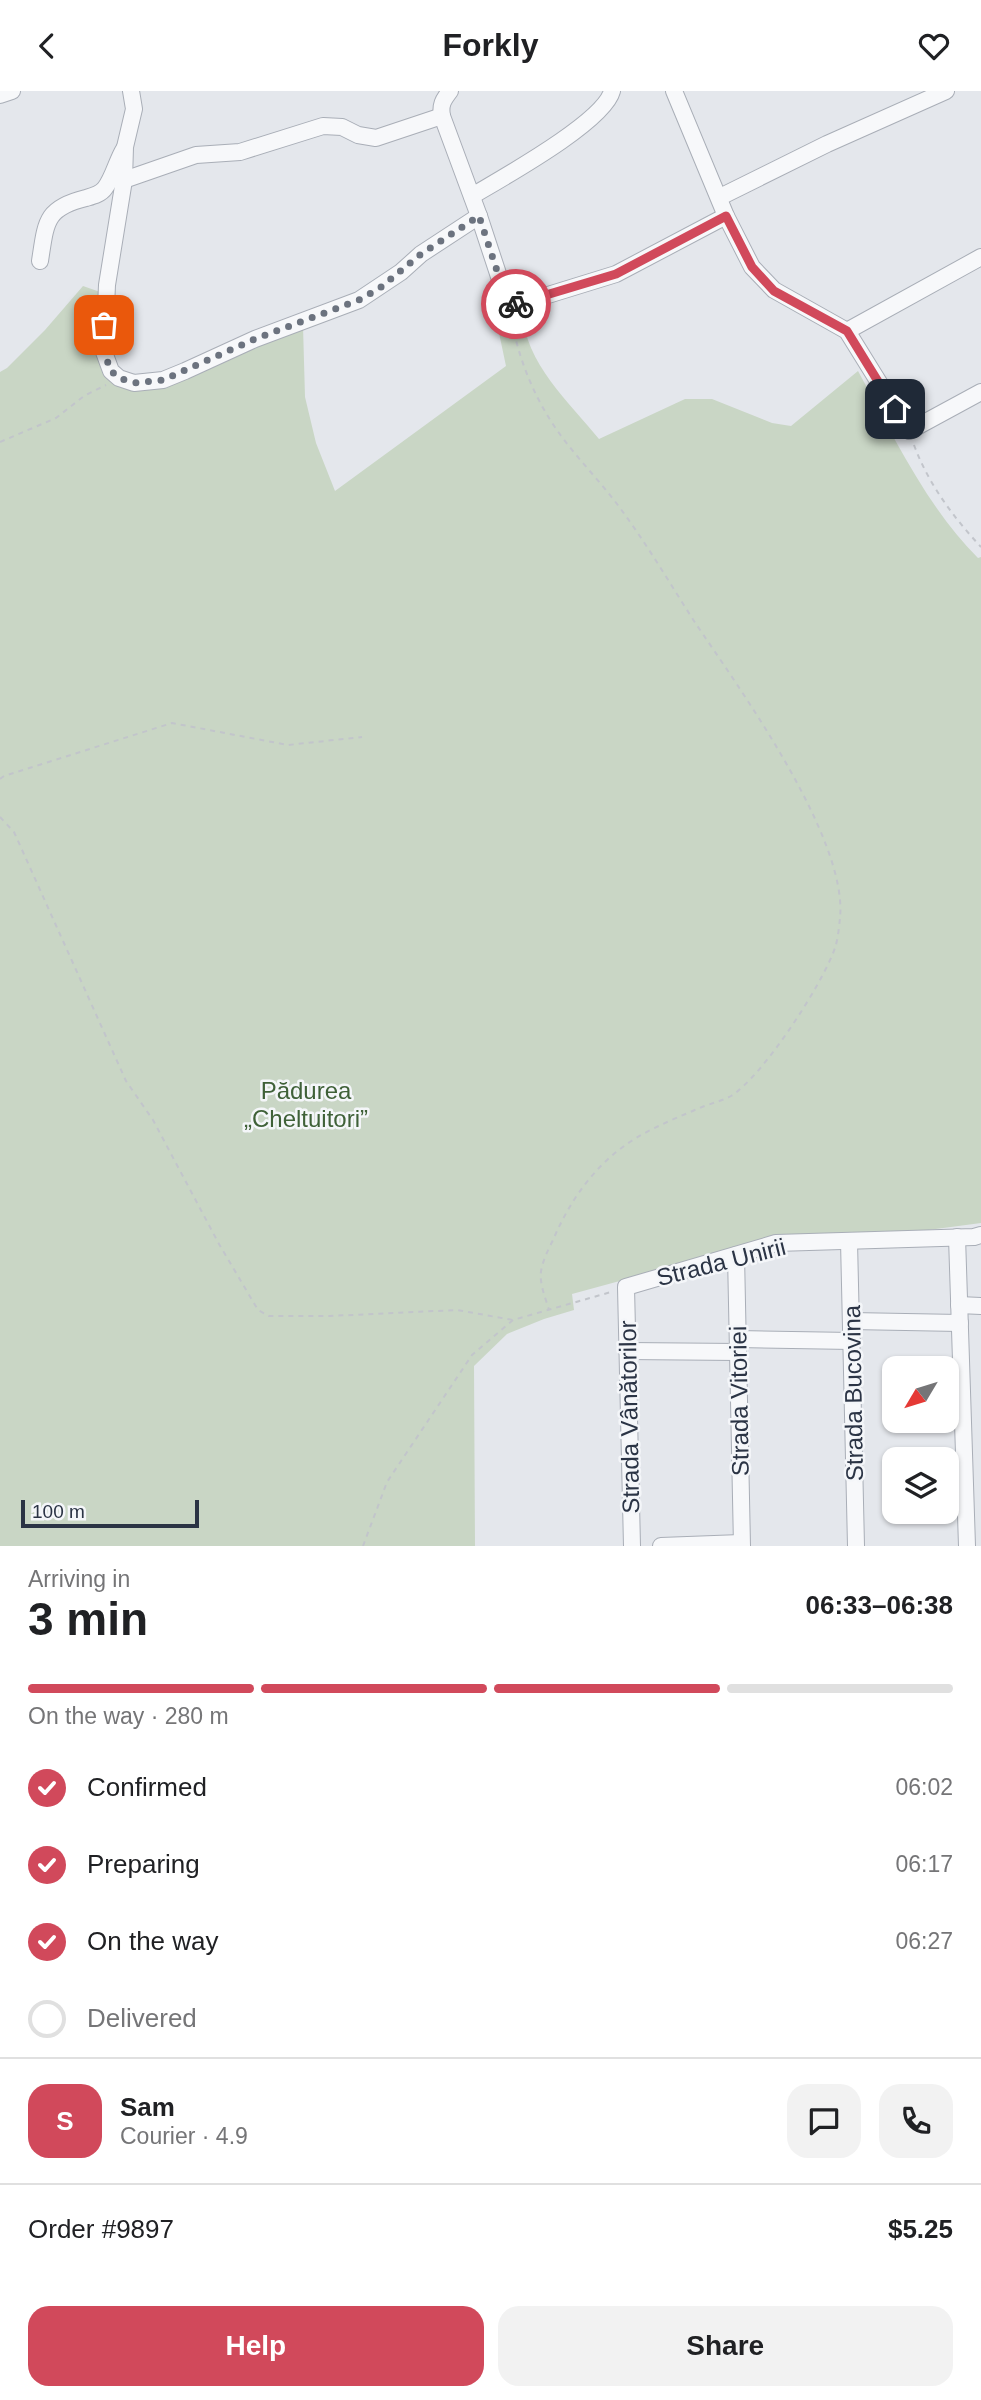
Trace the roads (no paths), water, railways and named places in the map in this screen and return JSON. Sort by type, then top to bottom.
[{"type":"street","points":[[0,95],[12,91]]},
{"type":"street","points":[[131,91],[134,109],[125,147],[124,180],[107,285],[104,325],[107,364],[119,378],[134,383],[163,380],[255,339],[359,300],[380,288],[421,254],[479,216]]},
{"type":"street","points":[[450,91],[440,108],[442,116],[509,307],[616,274],[726,216]]},
{"type":"street","points":[[472,196],[530,161],[583,124],[610,99],[612,91]]},
{"type":"street","points":[[674,91],[726,216],[752,267],[774,291],[847,331],[909,431],[981,392]]},
{"type":"street","points":[[720,197],[827,144],[946,91]]},
{"type":"street","points":[[124,180],[196,155],[240,152],[323,126],[342,127],[358,135],[376,138],[442,116]]},
{"type":"street","points":[[40,261],[45,229],[54,212],[66,203],[96,195],[105,188],[125,147]]},
{"type":"street","points":[[847,331],[981,257]]},
{"type":"street","name":"Strada Unirii","points":[[626,1287],[776,1243],[981,1235]]},
{"type":"street","points":[[957,1237],[967,1546]]},
{"type":"street","name":"Strada Bucovina","points":[[849,1241],[856,1546]]},
{"type":"street","name":"Strada Vitoriei","points":[[736,1255],[741,1544]]},
{"type":"street","name":"Strada Vânătorilor","points":[[626,1287],[632,1546]]},
{"type":"street","points":[[959,1305],[981,1306]]},
{"type":"street","points":[[851,1321],[960,1323]]},
{"type":"street","points":[[627,1351],[852,1341]]},
{"type":"street","points":[[661,1546],[741,1544]]},
{"type":"park label","name":"Pădurea „Cheltuitori”","points":[[306,1104]]}]
